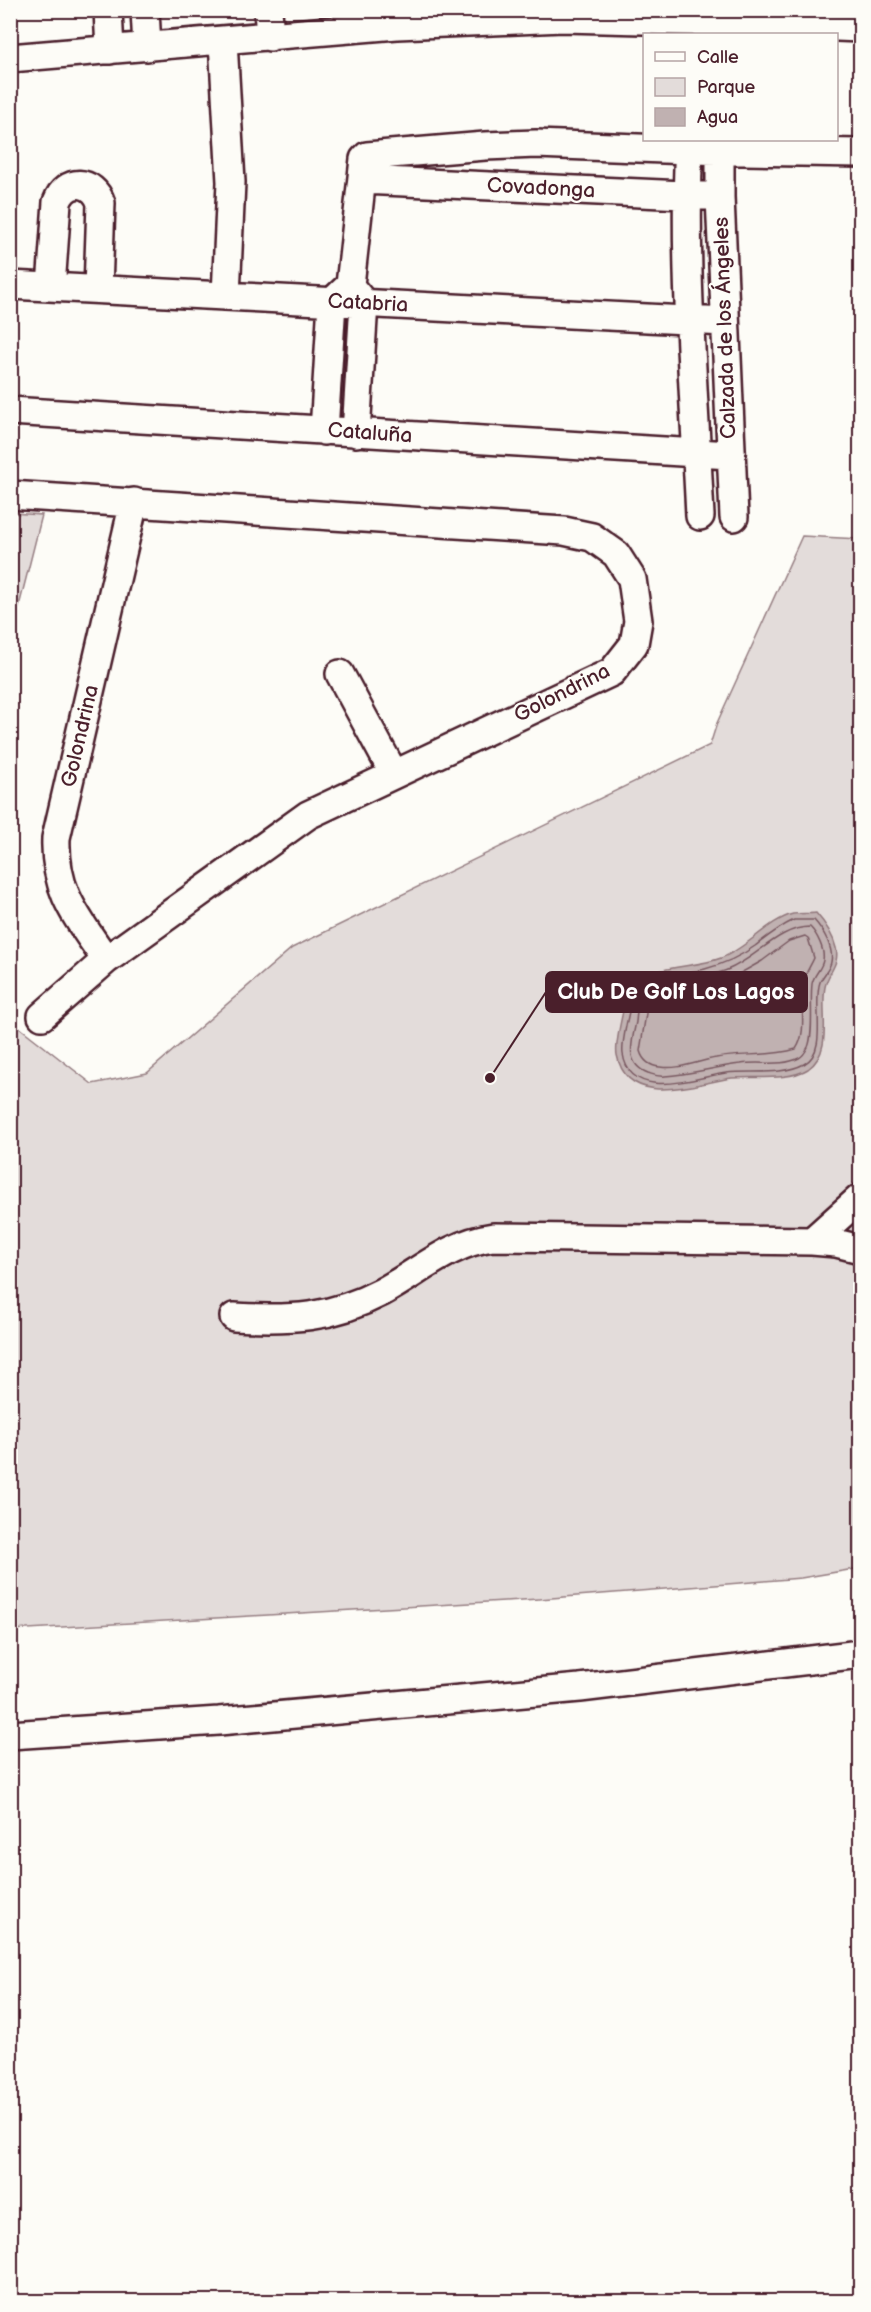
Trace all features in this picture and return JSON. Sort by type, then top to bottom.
[{"type":"street","points":[[108,10],[110,50]]},
{"type":"street","points":[[146,10],[147,47]]},
{"type":"street","points":[[10,58],[223,41],[269,24],[396,18],[563,14],[695,22],[851,22]]},
{"type":"street","points":[[223,41],[231,182],[226,296]]},
{"type":"street","points":[[324,431],[348,297],[363,170],[369,156],[510,144],[720,145],[861,153]]},
{"type":"street","name":"Calzada de los Ángeles","points":[[689,145],[687,195],[690,321],[700,516]]},
{"type":"street","name":"Calzada de los Ángeles","points":[[720,145],[720,196],[734,517]]},
{"type":"street","name":"Covadonga","points":[[363,170],[720,196]]},
{"type":"street","points":[[51,286],[57,202],[60,193],[67,188],[72,185],[81,185],[92,188],[101,203],[98,289]]},
{"type":"street","name":"Catabria","points":[[10,285],[226,296],[348,297],[725,322]]},
{"type":"street","points":[[348,297],[356,433]]},
{"type":"street","name":"Cataluña","points":[[10,411],[730,455]]},
{"type":"street","name":"Golondrina","points":[[10,495],[564,531],[592,537],[616,554],[632,579],[638,621],[634,644],[612,672],[308,815],[106,960],[42,1016]]},
{"type":"street","name":"Golondrina","points":[[106,960],[66,900],[56,857],[56,838],[134,502]]},
{"type":"street","points":[[340,674],[394,774]]},
{"type":"street","points":[[812,1241],[861,1198]]},
{"type":"street","points":[[234,1317],[278,1319],[317,1316],[348,1308],[382,1292],[456,1247],[473,1240],[493,1237],[812,1241],[836,1243],[861,1249]]},
{"type":"street","points":[[10,1735],[219,1721],[568,1689],[861,1654]]},
{"type":"green space","points":[[10,513],[42,515],[11,638]]},
{"type":"green space","points":[[802,536],[860,539],[860,1568],[801,1578],[539,1599],[11,1630],[10,1020],[92,1084],[147,1073],[292,948],[710,745],[717,723]]},
{"type":"water","points":[[816,913],[831,934],[837,954],[825,987],[821,1052],[808,1069],[781,1077],[732,1078],[665,1089],[649,1088],[635,1082],[624,1072],[616,1049],[627,992],[636,982],[657,971],[721,958],[784,917],[793,914]]},
{"type":"place","name":"Club De Golf Los Lagos","points":[[490,1078]]}]
